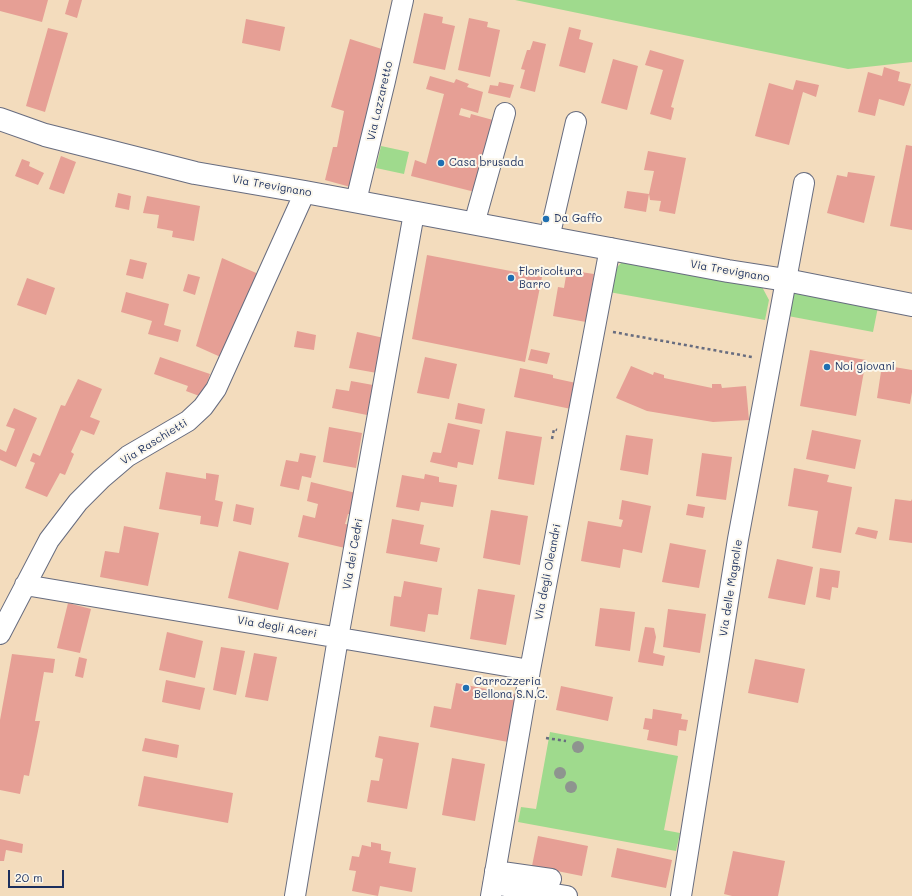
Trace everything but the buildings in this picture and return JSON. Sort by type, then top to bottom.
[{"type":"main road","name":"Via Trevignano","points":[[0,119],[45,135],[195,173],[356,201],[728,271],[786,280],[912,305]]},
{"type":"street","name":"Via Lazzaretto","points":[[356,201],[403,0]]},
{"type":"street","points":[[474,224],[504,113]]},
{"type":"street","points":[[548,238],[576,122]]},
{"type":"street","name":"Via delle Magnolie","points":[[681,896],[737,547],[804,183]]},
{"type":"street","name":"Via Raschietti","points":[[0,634],[24,585],[49,540],[78,502],[100,479],[128,456],[188,421],[203,407],[216,389],[305,192]]},
{"type":"street","name":"Via dei Cedri","points":[[295,896],[338,638],[414,213]]},
{"type":"street","name":"Via degli Oleandri","points":[[493,884],[530,670],[610,248]]},
{"type":"street","name":"Via degli Aceri","points":[[24,585],[530,670]]},
{"type":"street","points":[[493,884],[551,879]]},
{"type":"street","points":[[493,884],[567,896]]},
{"type":"path","points":[[610,332],[772,361]]},
{"type":"path","points":[[546,738],[566,742]]},
{"type":"green space","points":[[515,0],[912,0],[912,62],[848,69]]},
{"type":"green space","points":[[381,146],[409,152],[404,174],[376,168]]},
{"type":"green space","points":[[625,259],[761,285],[769,300],[765,320],[609,292],[613,271]]},
{"type":"green space","points":[[795,290],[878,307],[873,332],[788,316]]},
{"type":"green space","points":[[550,732],[678,756],[664,830],[680,833],[676,851],[518,822],[521,807],[536,809]]},
{"type":"place","name":"Casa brusada","points":[[441,163]]},
{"type":"place","name":"Da Gaffo","points":[[546,219]]},
{"type":"place","name":"Floricoltura Barro","points":[[511,278]]},
{"type":"place","name":"Noi giovani","points":[[827,367]]},
{"type":"place","name":"Carrozzeria Bellona S.N.C.","points":[[466,688]]}]
